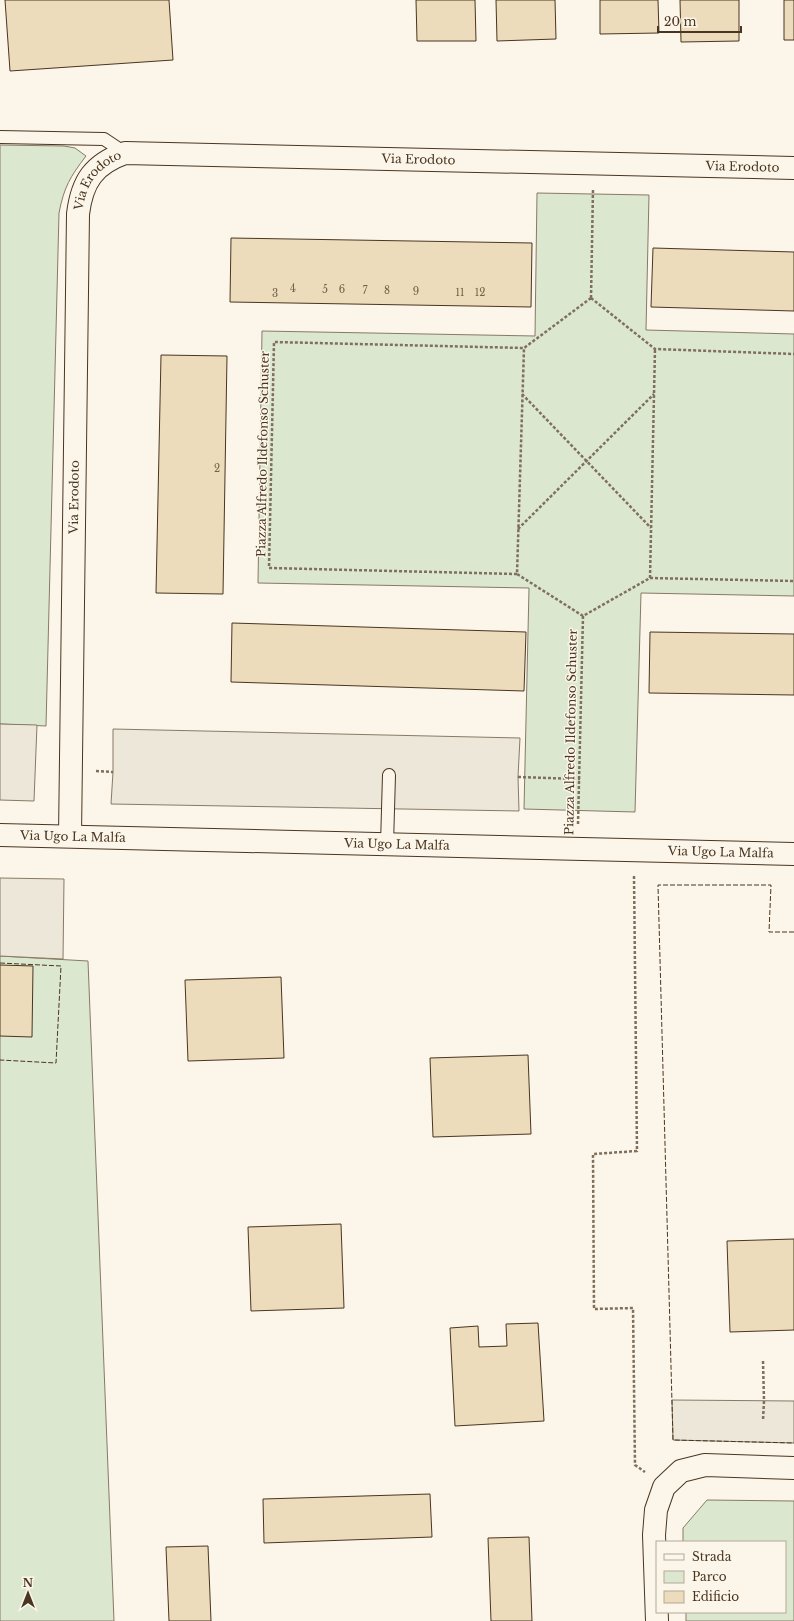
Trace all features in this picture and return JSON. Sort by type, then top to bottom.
[{"type":"street","name":"Via Erodoto","points":[[70,836],[78,214],[83,189],[93,172],[105,161],[125,153],[794,168]]},
{"type":"street","name":"Via Ugo La Malfa","points":[[0,835],[794,854]]},
{"type":"street","points":[[656,1592],[654,1535],[656,1510],[664,1487],[681,1471],[705,1465],[794,1468]]},
{"type":"lane","points":[[0,137],[104,139],[125,153]]},
{"type":"lane","points":[[387,844],[389,775]]},
{"type":"path","points":[[591,298],[593,188]]},
{"type":"path","points":[[517,574],[524,348],[591,298]]},
{"type":"path","points":[[591,298],[656,349],[794,354]]},
{"type":"path","name":"Piazza Alfredo Ildefonso Schuster","points":[[524,348],[274,342],[269,568],[517,574],[583,616]]},
{"type":"path","points":[[656,349],[650,578],[794,581]]},
{"type":"path","points":[[522,394],[587,460],[651,529]]},
{"type":"path","points":[[518,530],[654,394]]},
{"type":"path","name":"Piazza Alfredo Ildefonso Schuster","points":[[583,616],[650,578]]},
{"type":"path","name":"Piazza Alfredo Ildefonso Schuster","points":[[578,848],[583,616]]},
{"type":"path","points":[[518,777],[580,779]]},
{"type":"path","points":[[634,850],[637,1151],[593,1154],[594,1309],[633,1308],[635,1465],[664,1487]]},
{"type":"path","points":[[763,1361],[763,1420]]},
{"type":"green space","points":[[0,145],[64,146],[75,148],[86,156],[68,183],[59,213],[46,726],[0,724]]},
{"type":"green space","points":[[537,193],[649,195],[646,330],[794,334],[794,596],[641,593],[635,812],[524,809],[529,588],[258,583],[262,331],[535,336]]},
{"type":"green space","points":[[0,956],[88,961],[114,1621],[0,1621]]},
{"type":"green space","points":[[707,1500],[794,1501],[794,1621],[686,1621],[686,1613],[786,1613],[786,1541],[683,1541],[683,1528]]},
{"type":"shaded area","points":[[0,724],[37,725],[34,801],[0,800]]},
{"type":"shaded area","points":[[113,729],[520,738],[518,777],[519,811],[111,804]]},
{"type":"shaded area","points":[[0,878],[64,879],[63,959],[0,956]]},
{"type":"shaded area","points":[[672,1400],[794,1401],[794,1443],[673,1440]]},
{"type":"building","points":[[5,0],[169,0],[173,60],[10,71]]},
{"type":"building","points":[[416,0],[475,0],[476,41],[417,41]]},
{"type":"building","points":[[496,0],[555,0],[556,39],[497,41]]},
{"type":"building","points":[[600,0],[658,0],[659,33],[600,34]]},
{"type":"building","points":[[680,0],[739,0],[739,41],[681,42]]},
{"type":"building","points":[[784,0],[794,0],[794,40],[784,40]]},
{"type":"building","points":[[231,238],[532,243],[531,307],[230,302]]},
{"type":"building","points":[[653,248],[794,252],[794,311],[651,307]]},
{"type":"building","points":[[161,355],[227,356],[223,594],[156,593]]},
{"type":"building","points":[[232,623],[526,632],[524,691],[231,682]]},
{"type":"building","points":[[650,632],[794,634],[794,695],[649,693]]},
{"type":"building","points":[[0,965],[33,966],[32,1037],[0,1036]]},
{"type":"building","points":[[281,977],[284,1058],[188,1061],[185,980]]},
{"type":"building","points":[[528,1055],[531,1134],[433,1137],[430,1058]]},
{"type":"building","points":[[341,1224],[344,1308],[251,1311],[248,1227]]},
{"type":"building","points":[[794,1239],[794,1330],[730,1332],[727,1241]]},
{"type":"building","points":[[538,1323],[544,1421],[455,1426],[450,1328],[478,1326],[479,1347],[507,1346],[506,1324]]},
{"type":"building","points":[[430,1494],[432,1537],[264,1543],[263,1499]]},
{"type":"building","points":[[529,1537],[532,1621],[491,1621],[488,1538]]},
{"type":"building","points":[[208,1546],[211,1621],[169,1621],[166,1547]]},
{"type":"fence","points":[[794,932],[769,932],[771,885],[658,885],[673,1440],[794,1443]]},
{"type":"fence","points":[[0,963],[61,966],[56,1063],[0,1060]]}]
